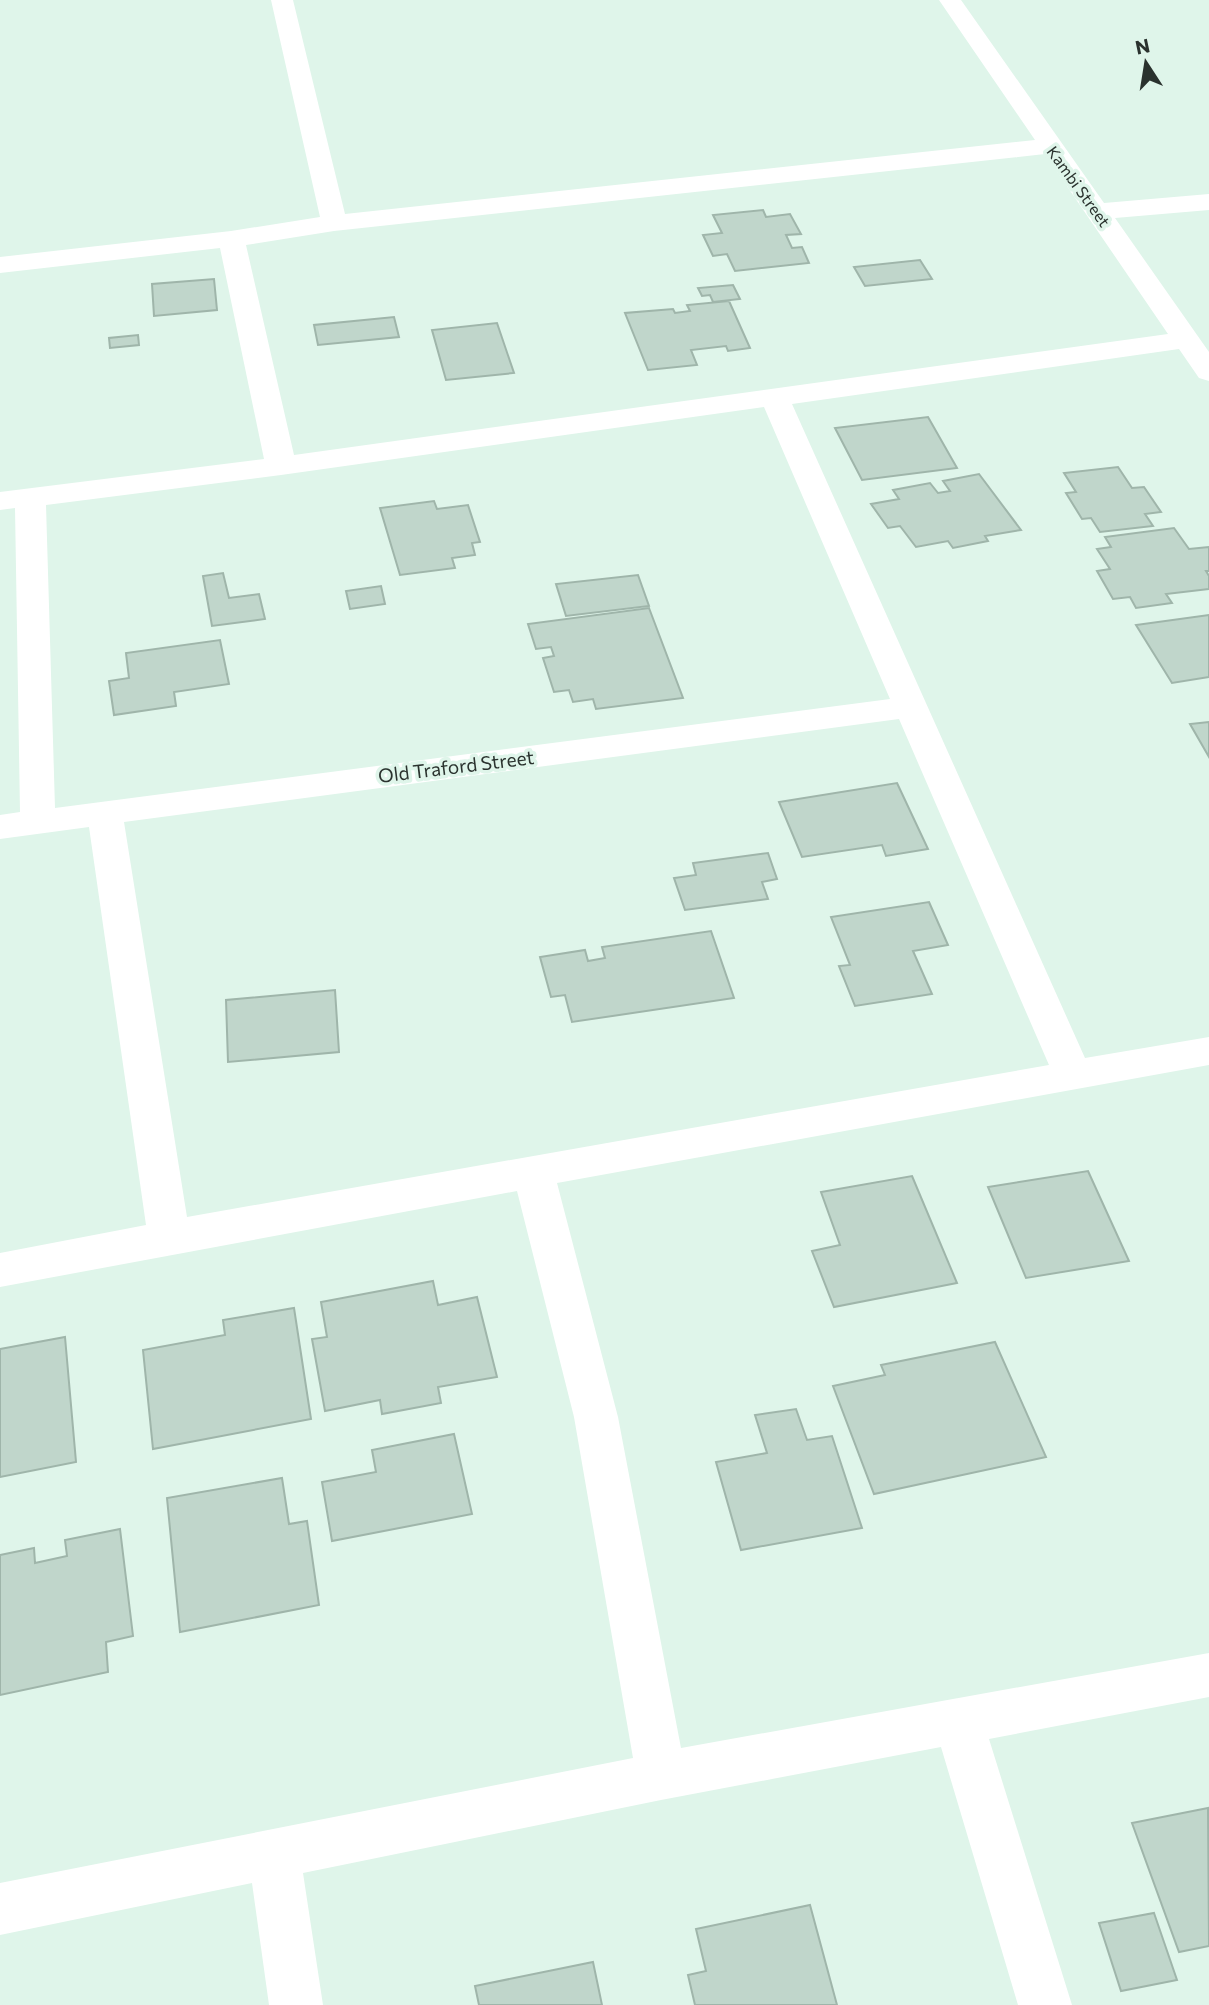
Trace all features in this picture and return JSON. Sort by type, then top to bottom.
[{"type":"street","points":[[282,0],[334,223]]},
{"type":"street","name":"Kambi Street","points":[[950,0],[1209,372]]},
{"type":"street","points":[[0,265],[231,239],[334,223],[1050,146]]},
{"type":"street","points":[[1099,211],[1209,202]]},
{"type":"street","points":[[231,239],[281,466]]},
{"type":"street","points":[[38,821],[15,499],[775,399],[1186,340]]},
{"type":"street","points":[[775,399],[1074,1077]]},
{"type":"street","name":"Old Traford Street","points":[[0,827],[911,707]]},
{"type":"street","points":[[105,812],[169,1237]]},
{"type":"street","points":[[0,1270],[169,1237],[1209,1051]]},
{"type":"street","points":[[533,1172],[596,1417],[661,1776]]},
{"type":"street","points":[[0,1909],[661,1776],[1209,1675]]},
{"type":"street","points":[[958,1720],[1045,2005]]},
{"type":"street","points":[[274,1855],[296,2005]]},
{"type":"building","points":[[763,210],[766,217],[790,214],[801,234],[786,235],[792,248],[802,247],[809,263],[735,271],[727,254],[713,256],[703,235],[722,233],[713,215]]},
{"type":"building","points":[[920,260],[932,279],[865,286],[854,267]]},
{"type":"building","points":[[214,279],[217,310],[154,316],[152,284]]},
{"type":"building","points":[[733,285],[740,299],[713,302],[710,295],[702,296],[698,288]]},
{"type":"building","points":[[729,301],[750,348],[728,351],[726,346],[691,350],[697,365],[648,370],[625,313],[673,309],[675,313],[690,311],[687,305]]},
{"type":"building","points":[[394,317],[399,337],[318,345],[314,325]]},
{"type":"building","points":[[497,323],[514,373],[446,380],[432,330]]},
{"type":"building","points":[[138,335],[139,345],[110,348],[109,338]]},
{"type":"building","points":[[928,417],[957,468],[862,480],[835,428]]},
{"type":"building","points":[[1118,467],[1132,488],[1144,487],[1161,512],[1145,514],[1153,526],[1100,532],[1091,518],[1082,519],[1066,493],[1076,492],[1064,473]]},
{"type":"building","points":[[979,474],[1021,530],[985,536],[988,541],[953,548],[948,541],[916,547],[900,526],[888,528],[871,504],[899,499],[893,490],[930,483],[938,493],[950,491],[943,481]]},
{"type":"building","points":[[434,501],[437,509],[468,505],[480,542],[472,543],[475,555],[452,558],[455,568],[400,575],[380,508]]},
{"type":"building","points":[[1174,528],[1189,549],[1209,547],[1209,571],[1206,571],[1209,576],[1209,589],[1166,594],[1172,603],[1136,608],[1130,597],[1113,599],[1097,571],[1110,569],[1097,549],[1111,547],[1105,537]]},
{"type":"building","points":[[223,573],[229,598],[259,594],[265,619],[212,626],[203,576]]},
{"type":"building","points":[[638,575],[649,606],[566,616],[556,584]]},
{"type":"building","points":[[381,586],[385,604],[350,609],[346,591]]},
{"type":"building","points":[[649,608],[683,698],[596,709],[593,699],[573,702],[569,690],[554,692],[543,658],[554,656],[551,647],[536,649],[528,624]]},
{"type":"building","points":[[1209,615],[1209,677],[1172,683],[1136,625]]},
{"type":"building","points":[[220,640],[229,684],[174,692],[176,706],[114,715],[109,681],[129,678],[126,653]]},
{"type":"building","points":[[1209,722],[1209,757],[1190,724]]},
{"type":"building","points":[[897,783],[928,849],[886,856],[882,845],[802,857],[779,802]]},
{"type":"building","points":[[768,853],[777,879],[762,882],[768,899],[685,910],[674,878],[696,875],[693,863]]},
{"type":"building","points":[[929,902],[948,945],[913,951],[932,994],[855,1006],[839,966],[850,965],[831,917]]},
{"type":"building","points":[[711,931],[734,998],[572,1022],[565,995],[551,997],[540,957],[585,950],[588,961],[605,958],[602,947]]},
{"type":"building","points":[[335,990],[339,1052],[228,1062],[226,1000]]},
{"type":"building","points":[[1088,1171],[1129,1261],[1026,1278],[988,1187]]},
{"type":"building","points":[[912,1176],[957,1283],[834,1307],[812,1251],[840,1245],[821,1192]]},
{"type":"building","points":[[433,1281],[438,1305],[477,1297],[497,1377],[438,1387],[441,1403],[382,1414],[380,1400],[325,1411],[312,1339],[327,1337],[321,1302]]},
{"type":"building","points":[[294,1308],[311,1419],[153,1449],[143,1350],[225,1335],[223,1320]]},
{"type":"building","points":[[65,1337],[76,1462],[0,1477],[0,1349]]},
{"type":"building","points":[[995,1342],[1046,1457],[874,1494],[833,1386],[885,1375],[881,1365]]},
{"type":"building","points":[[796,1409],[807,1440],[832,1436],[862,1528],[741,1550],[716,1462],[767,1453],[755,1415]]},
{"type":"building","points":[[454,1434],[472,1514],[332,1541],[322,1482],[376,1472],[372,1450]]},
{"type":"building","points":[[282,1478],[289,1524],[307,1521],[319,1605],[180,1632],[167,1498]]},
{"type":"building","points":[[120,1529],[133,1636],[106,1642],[108,1672],[0,1695],[0,1555],[34,1548],[35,1563],[67,1556],[65,1540]]},
{"type":"building","points":[[1208,1808],[1209,1946],[1179,1952],[1132,1823]]},
{"type":"building","points":[[810,1905],[837,2005],[695,2005],[688,1975],[706,1971],[696,1929]]},
{"type":"building","points":[[1154,1913],[1177,1980],[1121,1991],[1099,1923]]},
{"type":"building","points":[[593,1962],[602,2005],[479,2005],[475,1986]]}]
